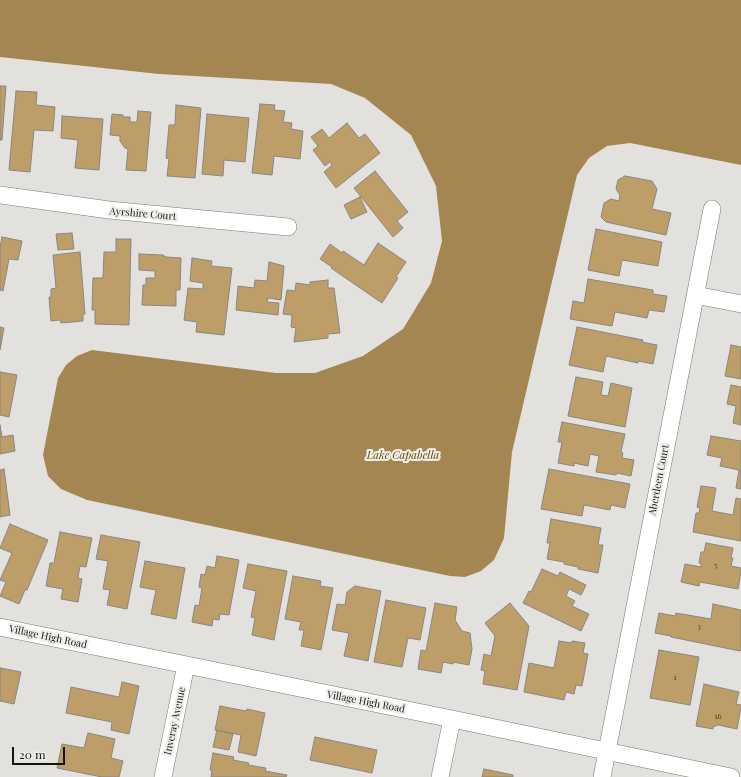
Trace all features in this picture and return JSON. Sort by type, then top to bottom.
[{"type":"street","name":"Ayrshire Court","points":[[0,195],[109,210],[288,227]]},
{"type":"street","name":"Aberdeen Court","points":[[602,777],[712,209]]},
{"type":"street","points":[[695,295],[741,304]]},
{"type":"street","name":"Village High Road","points":[[0,627],[732,777]]},
{"type":"street","name":"Inveray Avenue","points":[[163,777],[186,665]]},
{"type":"street","points":[[440,777],[452,719]]},
{"type":"water","name":"Lake Capabella","points":[[0,0],[741,0],[741,165],[630,143],[607,146],[589,158],[577,175],[512,452],[504,538],[494,560],[481,571],[465,577],[450,576],[87,500],[61,489],[48,476],[43,455],[58,378],[66,365],[77,356],[92,350],[276,373],[315,373],[363,356],[403,329],[431,283],[442,241],[436,186],[411,135],[365,98],[331,84],[159,74],[0,57]]},
{"type":"building","points":[[0,86],[6,86],[2,140],[0,140]]},
{"type":"building","points":[[16,91],[37,92],[36,105],[55,107],[53,131],[34,130],[30,172],[9,170]]},
{"type":"building","points":[[260,104],[275,105],[274,110],[285,111],[283,122],[292,123],[291,129],[303,131],[300,159],[274,156],[272,175],[252,173]]},
{"type":"building","points":[[176,105],[201,108],[195,178],[167,176],[169,159],[166,158],[169,125],[175,125]]},
{"type":"building","points":[[138,111],[151,112],[146,171],[126,170],[128,149],[125,148],[120,141],[120,136],[110,135],[112,114],[130,117],[130,122],[137,122]]},
{"type":"building","points":[[207,114],[249,118],[245,162],[224,160],[223,176],[202,174]]},
{"type":"building","points":[[62,116],[103,119],[99,170],[75,168],[78,140],[61,138]]},
{"type":"building","points":[[347,123],[359,138],[365,134],[380,153],[336,188],[324,172],[332,165],[330,162],[325,166],[313,150],[318,146],[311,137],[322,129],[329,138]]},
{"type":"building","points":[[375,171],[408,212],[397,221],[403,228],[393,237],[354,188]]},
{"type":"building","points":[[625,176],[652,181],[657,189],[652,209],[671,213],[666,235],[606,222],[601,217],[604,203],[611,199],[619,201],[620,195],[616,189],[618,180]]},
{"type":"building","points":[[360,197],[367,212],[351,219],[344,205]]},
{"type":"building","points":[[596,229],[662,242],[658,266],[622,260],[619,276],[588,270]]},
{"type":"building","points":[[72,233],[74,249],[58,250],[56,234]]},
{"type":"building","points":[[2,237],[22,241],[18,260],[9,259],[3,291],[0,290],[0,247]]},
{"type":"building","points":[[116,239],[131,239],[129,325],[95,324],[95,310],[92,310],[93,278],[103,278],[104,252],[116,252]]},
{"type":"building","points":[[378,243],[406,262],[382,303],[320,259],[330,244],[342,253],[343,251],[364,265]]},
{"type":"building","points":[[80,252],[85,314],[83,314],[83,321],[61,323],[60,320],[51,321],[49,297],[51,297],[51,289],[56,288],[53,255]]},
{"type":"building","points":[[139,254],[163,255],[166,257],[181,258],[180,290],[176,290],[176,306],[142,305],[143,285],[146,285],[146,278],[155,278],[155,271],[139,270]]},
{"type":"building","points":[[192,258],[212,261],[211,266],[232,268],[224,335],[196,332],[197,322],[184,320],[188,288],[203,289],[203,283],[190,281]]},
{"type":"building","points":[[269,262],[284,266],[281,300],[268,298],[267,302],[279,303],[278,315],[236,310],[238,286],[254,288],[255,280],[267,281]]},
{"type":"building","points":[[588,279],[653,290],[653,294],[667,296],[664,312],[649,310],[647,318],[615,312],[612,326],[570,319],[573,301],[584,303]]},
{"type":"building","points":[[328,280],[328,288],[334,288],[340,333],[328,334],[328,338],[294,342],[296,328],[291,327],[292,315],[283,314],[287,290],[295,291],[296,283],[310,285],[310,282]]},
{"type":"building","points":[[0,327],[4,328],[0,350]]},
{"type":"building","points":[[577,327],[643,340],[642,342],[657,345],[653,364],[638,361],[638,363],[606,356],[603,372],[569,365]]},
{"type":"building","points":[[731,345],[741,347],[741,379],[725,376]]},
{"type":"building","points":[[0,372],[17,375],[9,417],[0,415]]},
{"type":"building","points":[[576,377],[603,382],[601,395],[608,396],[611,383],[632,388],[625,427],[568,416]]},
{"type":"building","points":[[731,385],[741,387],[741,425],[733,423],[736,406],[727,404]]},
{"type":"building","points":[[562,422],[625,434],[621,452],[623,453],[622,458],[634,460],[631,476],[617,473],[616,475],[596,472],[599,456],[590,454],[588,466],[574,463],[574,466],[558,463],[562,442],[558,442]]},
{"type":"building","points":[[0,425],[2,437],[13,435],[15,451],[0,454]]},
{"type":"building","points":[[711,436],[741,441],[741,489],[736,488],[739,470],[720,466],[722,458],[707,455]]},
{"type":"building","points":[[4,469],[10,515],[0,517],[0,470]]},
{"type":"building","points":[[549,469],[630,484],[625,508],[611,505],[610,510],[584,505],[582,516],[541,509]]},
{"type":"building","points":[[701,486],[716,488],[712,511],[733,515],[736,498],[741,499],[741,541],[693,532],[696,513],[699,513],[700,508],[697,507]]},
{"type":"building","points":[[551,519],[601,528],[598,545],[603,545],[598,573],[578,569],[578,567],[564,564],[564,562],[547,559],[550,543],[547,543]]},
{"type":"building","points":[[10,524],[48,540],[27,590],[25,590],[19,604],[0,596],[6,582],[0,580],[12,553],[0,548]]},
{"type":"building","points":[[60,532],[92,538],[86,567],[80,566],[78,578],[82,579],[78,602],[61,599],[63,589],[46,586],[50,563],[54,563]]},
{"type":"building","points":[[101,535],[140,542],[127,609],[107,605],[110,590],[103,589],[108,561],[96,559]]},
{"type":"building","points":[[706,543],[733,548],[731,566],[741,568],[738,589],[700,582],[699,586],[681,582],[685,564],[701,567],[701,563],[699,563],[701,552],[704,552]]},
{"type":"building","points":[[217,556],[239,560],[229,615],[220,614],[219,620],[213,619],[212,626],[192,622],[195,605],[199,606],[202,588],[199,587],[201,574],[205,575],[207,566],[215,568]]},
{"type":"building","points":[[145,561],[185,568],[176,619],[151,614],[156,590],[140,587]]},
{"type":"building","points":[[248,564],[287,571],[274,640],[252,635],[255,618],[251,617],[256,591],[243,588]]},
{"type":"building","points":[[542,569],[558,576],[560,572],[586,585],[581,595],[569,589],[566,596],[575,601],[572,606],[589,614],[581,631],[523,603],[529,591],[531,592]]},
{"type":"building","points":[[293,576],[321,581],[320,586],[333,588],[321,650],[301,646],[304,630],[299,630],[301,622],[285,619]]},
{"type":"building","points":[[355,586],[381,591],[368,661],[344,656],[349,633],[332,630],[337,604],[345,605],[347,592]]},
{"type":"building","points":[[386,600],[426,608],[420,640],[408,638],[402,667],[374,662]]},
{"type":"building","points":[[435,603],[457,607],[455,620],[462,631],[470,633],[472,649],[469,665],[443,662],[441,673],[418,669],[421,650],[426,651]]},
{"type":"building","points":[[510,603],[529,626],[517,690],[483,684],[485,671],[481,670],[484,654],[491,656],[495,636],[485,623]]},
{"type":"building","points":[[713,604],[741,610],[740,651],[655,633],[659,613],[675,616],[676,613],[711,619]]},
{"type":"building","points":[[559,641],[585,643],[583,653],[588,654],[582,686],[576,685],[574,694],[566,692],[564,700],[524,692],[529,663],[554,668]]},
{"type":"building","points":[[659,650],[699,657],[690,705],[650,698]]},
{"type":"building","points":[[0,668],[21,672],[14,704],[0,701]]},
{"type":"building","points":[[122,682],[139,686],[129,734],[111,730],[112,722],[66,713],[71,687],[119,697]]},
{"type":"building","points":[[704,684],[739,692],[736,704],[741,705],[741,707],[737,729],[718,725],[713,727],[713,729],[696,726]]},
{"type":"building","points":[[220,706],[265,713],[256,756],[238,752],[241,735],[215,730]]},
{"type":"building","points":[[217,730],[233,734],[229,750],[213,747]]},
{"type":"building","points":[[88,733],[115,739],[111,758],[123,761],[119,777],[102,777],[57,768],[62,744],[84,748]]},
{"type":"building","points":[[315,737],[377,750],[372,773],[310,760]]},
{"type":"building","points":[[213,753],[234,757],[233,760],[249,763],[248,765],[266,768],[265,771],[287,775],[286,777],[211,777],[212,770],[210,770]]},
{"type":"building","points":[[484,769],[513,775],[513,777],[482,777]]}]
